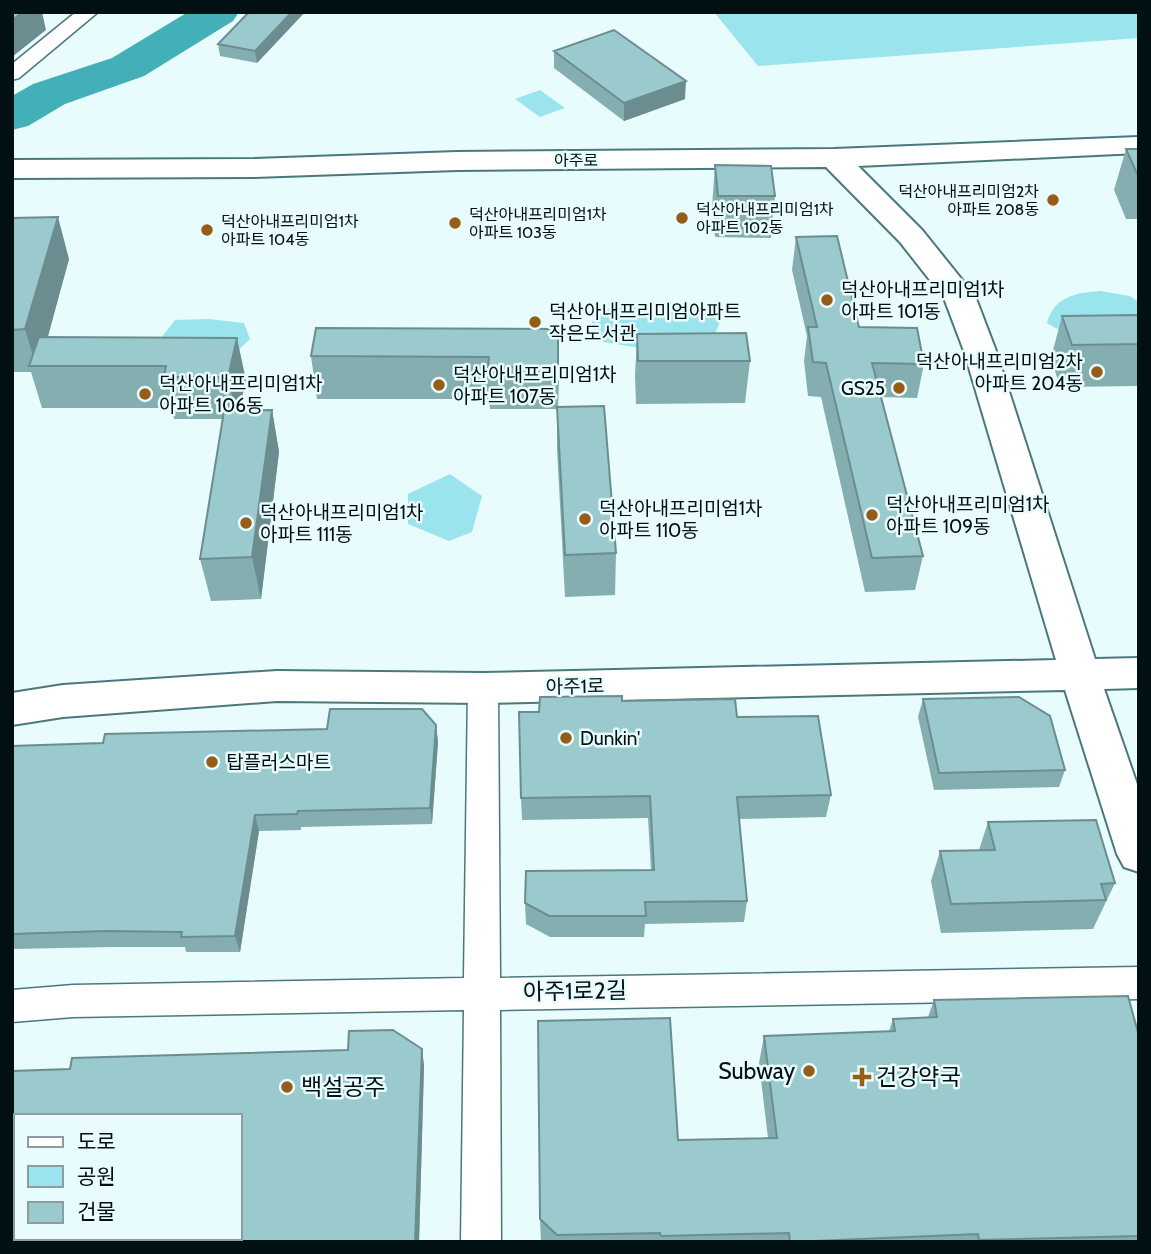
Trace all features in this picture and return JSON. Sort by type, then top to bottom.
[{"type":"street","points":[[12,74],[89,12]]},
{"type":"street","name":"아주로","points":[[12,169],[834,158],[1139,145]]},
{"type":"street","points":[[834,158],[911,236],[959,296],[980,351],[1080,675],[1139,855]]},
{"type":"street","name":"아주1로","points":[[12,709],[63,701],[277,686],[483,688],[1139,673]]},
{"type":"street","points":[[481,1242],[483,688]]},
{"type":"street","name":"아주1로2길","points":[[12,1006],[73,1001],[1139,983]]},
{"type":"green space","points":[[714,12],[1139,12],[1139,38],[758,66]]},
{"type":"green space","points":[[540,90],[565,108],[540,117],[515,99]]},
{"type":"green space","points":[[1100,291],[1130,296],[1139,302],[1139,329],[1069,336],[1047,323],[1055,307],[1067,298]]},
{"type":"green space","points":[[656,302],[702,307],[720,322],[712,341],[660,351],[603,342],[591,324],[601,310]]},
{"type":"green space","points":[[208,319],[244,323],[250,339],[231,357],[166,351],[161,338],[175,320]]},
{"type":"green space","points":[[450,474],[482,496],[472,532],[449,541],[408,524],[408,494]]},
{"type":"building","points":[[12,12],[23,12],[12,20]]},
{"type":"building","points":[[249,12],[292,12],[255,51],[218,44]]},
{"type":"building","points":[[614,30],[686,81],[624,103],[554,51]]},
{"type":"building","points":[[1126,149],[1139,149],[1139,178]]},
{"type":"building","points":[[715,165],[771,166],[775,196],[718,196]]},
{"type":"building","points":[[58,217],[25,329],[12,330],[12,218]]},
{"type":"building","points":[[837,236],[859,327],[917,328],[924,364],[872,363],[923,556],[872,558],[826,363],[813,362],[808,327],[817,327],[796,237]]},
{"type":"building","points":[[1139,315],[1139,344],[1072,345],[1062,316]]},
{"type":"building","points":[[316,328],[558,329],[558,367],[488,367],[489,357],[311,356]]},
{"type":"building","points":[[746,333],[750,361],[638,361],[637,334]]},
{"type":"building","points":[[39,337],[237,338],[228,377],[164,377],[166,366],[29,366]]},
{"type":"building","name":"덕산아내프리미엄1차 아파트 110동","points":[[604,406],[616,553],[565,555],[557,407]]},
{"type":"building","points":[[272,410],[252,557],[200,559],[224,411]]},
{"type":"building","points":[[622,696],[622,701],[735,699],[737,717],[818,716],[831,795],[737,797],[747,901],[645,902],[646,916],[549,916],[525,903],[526,871],[654,870],[650,796],[521,798],[519,712],[539,712],[540,697]]},
{"type":"building","points":[[1019,697],[1050,716],[1065,770],[939,773],[923,699]]},
{"type":"building","points":[[330,709],[422,709],[436,725],[430,808],[298,811],[297,814],[255,815],[235,936],[181,937],[182,932],[106,931],[12,934],[12,746],[103,743],[105,734],[327,729]]},
{"type":"building","points":[[1096,820],[1115,883],[1101,884],[1106,900],[951,904],[940,851],[995,850],[988,822]]},
{"type":"building","points":[[1128,996],[1139,1036],[1139,1236],[979,1240],[978,1234],[790,1242],[789,1233],[557,1235],[540,1219],[538,1021],[670,1018],[678,1140],[777,1138],[764,1036],[895,1031],[893,1019],[937,1017],[934,1000]]},
{"type":"building","points":[[393,1030],[422,1049],[415,1242],[169,1242],[242,1240],[242,1114],[14,1114],[12,1175],[12,1071],[70,1069],[72,1058],[348,1050],[349,1031]]},
{"type":"waterway","points":[[12,116],[49,94],[128,67],[218,12]]},
{"type":"place","name":"덕산아내프리미엄2차 아파트 208동","points":[[1053,200]]},
{"type":"place","name":"덕산아내프리미엄1차 아파트 102동","points":[[682,218]]},
{"type":"place","name":"덕산아내프리미엄1차 아파트 103동","points":[[455,223]]},
{"type":"place","name":"덕산아내프리미엄1차 아파트 104동","points":[[207,230]]},
{"type":"place","name":"덕산아내프리미엄1차 아파트 101동","points":[[827,300]]},
{"type":"place","name":"덕산아내프리미엄아파트 작은도서관","points":[[535,322]]},
{"type":"place","name":"덕산아내프리미엄2차 아파트 204동","points":[[1097,372]]},
{"type":"place","name":"덕산아내프리미엄1차 아파트 107동","points":[[439,385]]},
{"type":"place","name":"GS25","points":[[899,388]]},
{"type":"place","name":"덕산아내프리미엄1차 아파트 106동","points":[[145,394]]},
{"type":"place","name":"덕산아내프리미엄1차 아파트 109동","points":[[872,515]]},
{"type":"place","name":"덕산아내프리미엄1차 아파트 110동","points":[[585,519]]},
{"type":"place","name":"덕산아내프리미엄1차 아파트 111동","points":[[246,523]]},
{"type":"place","name":"Dunkin'","points":[[566,738]]},
{"type":"place","name":"탑플러스마트","points":[[212,762]]},
{"type":"place","name":"Subway","points":[[809,1071]]},
{"type":"place","name":"건강약국","points":[[862,1077]]},
{"type":"place","name":"백설공주","points":[[287,1087]]}]
